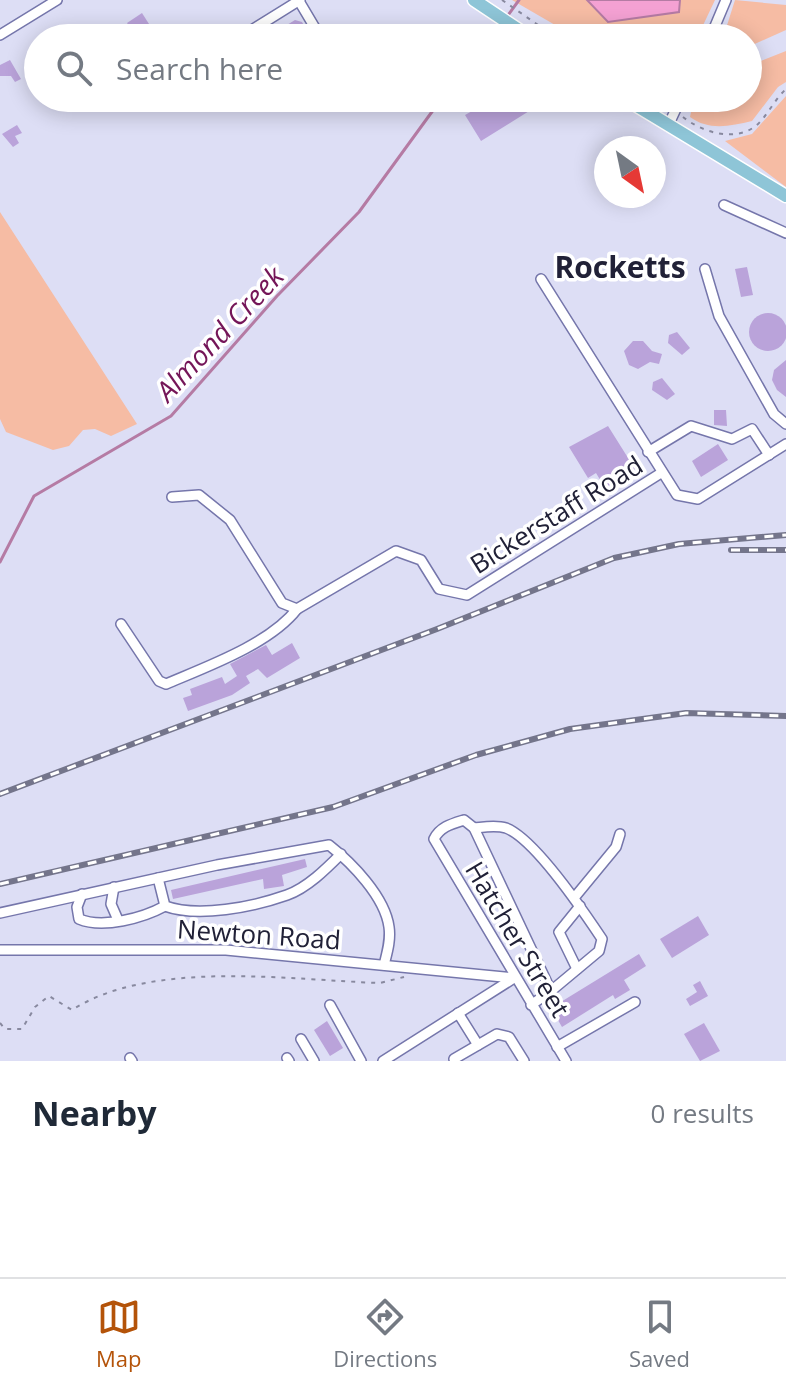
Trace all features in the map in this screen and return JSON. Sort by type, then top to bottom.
[{"type":"main road","points":[[474,0],[510,24]]},
{"type":"main road","points":[[646,112],[786,196]]},
{"type":"street","points":[[0,35],[43,4],[57,0]]},
{"type":"street","points":[[261,24],[299,0],[313,24]]},
{"type":"street","points":[[716,24],[726,0]]},
{"type":"street","points":[[668,126],[674,112]]},
{"type":"street","points":[[724,205],[786,233]]},
{"type":"street","points":[[705,269],[719,316],[774,414],[786,424]]},
{"type":"street","points":[[541,279],[661,473]]},
{"type":"street","points":[[648,452],[691,426],[732,439],[752,429],[769,455]]},
{"type":"street","name":"Bickerstaff Road","points":[[297,609],[396,551],[421,560],[439,589],[467,595],[661,473],[677,495],[698,499],[786,444]]},
{"type":"street","points":[[121,624],[159,681],[166,684],[230,657],[281,624],[297,609],[282,603],[230,520],[199,495],[172,497]]},
{"type":"street","name":"Hatcher Street","points":[[474,828],[464,820],[438,831],[434,839],[566,1061]]},
{"type":"street","points":[[531,1005],[551,991],[599,951],[602,939],[577,902],[510,829],[474,828],[551,991]]},
{"type":"street","points":[[577,969],[559,932],[616,847],[620,834]]},
{"type":"street","points":[[0,913],[329,845],[364,880],[389,923],[384,965]]},
{"type":"street","points":[[165,906],[181,912],[289,895],[323,872],[341,854]]},
{"type":"street","points":[[158,878],[165,906]]},
{"type":"street","points":[[114,887],[111,904],[118,920]]},
{"type":"street","points":[[82,894],[77,907],[79,919],[104,923],[154,913],[165,906]]},
{"type":"street","name":"Newton Road","points":[[0,950],[226,950],[514,978]]},
{"type":"street","points":[[383,1061],[514,978]]},
{"type":"street","points":[[557,1047],[635,1002]]},
{"type":"street","points":[[330,1005],[361,1061]]},
{"type":"street","points":[[458,1013],[478,1045]]},
{"type":"street","points":[[454,1059],[497,1034],[505,1034],[524,1061]]},
{"type":"street","points":[[301,1039],[314,1061]]},
{"type":"path","points":[[502,0],[537,24]]},
{"type":"path","points":[[683,117],[700,129],[743,133],[759,123],[786,89]]},
{"type":"path","points":[[0,1023],[5,1029],[22,1029],[35,1007],[49,996],[72,1010],[125,988],[182,979],[380,983],[406,977]]},
{"type":"shaded area","points":[[512,0],[587,0],[608,22],[679,12],[680,0],[715,0],[704,24],[553,24]]},
{"type":"shaded area","points":[[587,0],[680,0],[679,12],[608,22]]},
{"type":"shaded area","points":[[735,0],[786,5],[786,30],[762,41],[762,24],[727,24]]},
{"type":"shaded area","points":[[786,51],[786,82],[778,87],[762,108],[762,60]]},
{"type":"shaded area","points":[[786,96],[786,187],[725,141],[752,134]]},
{"type":"shaded area","points":[[691,112],[759,112],[752,121],[728,126],[712,126],[690,117]]},
{"type":"shaded area","points":[[0,212],[137,424],[111,436],[95,429],[83,430],[69,446],[53,450],[6,432],[0,419]]},
{"type":"building","points":[[142,13],[149,24],[128,24]]},
{"type":"building","points":[[10,60],[21,79],[15,82],[11,76],[0,76],[0,65]]},
{"type":"building","points":[[470,112],[528,112],[481,141],[465,115]]},
{"type":"building","points":[[17,125],[22,133],[15,136],[19,143],[13,147],[2,134]]},
{"type":"building","points":[[747,267],[753,295],[741,297],[735,269]]},
{"type":"building","points":[[768,313],[781,319],[787,332],[781,345],[768,351],[755,345],[749,332],[755,319]]},
{"type":"building","points":[[677,332],[690,348],[682,355],[668,343],[669,335]]},
{"type":"building","points":[[633,341],[643,341],[652,351],[662,354],[659,364],[650,362],[638,369],[629,365],[624,351]]},
{"type":"building","points":[[786,360],[786,397],[777,390],[772,380],[774,370]]},
{"type":"building","points":[[662,378],[675,394],[667,400],[652,390],[653,382]]},
{"type":"building","points":[[714,410],[726,410],[727,426],[714,425]]},
{"type":"building","points":[[608,426],[635,469],[605,488],[596,473],[588,478],[569,447]]},
{"type":"building","points":[[718,444],[728,460],[701,477],[692,461]]},
{"type":"building","points":[[292,643],[300,658],[267,678],[258,669],[246,676],[250,683],[232,695],[188,711],[183,698],[192,695],[190,689],[222,677],[225,684],[237,676],[230,664],[266,645],[272,655]]},
{"type":"building","points":[[305,859],[307,867],[282,875],[284,886],[264,889],[263,879],[173,899],[171,890]]},
{"type":"building","points":[[698,916],[709,935],[672,958],[660,939]]},
{"type":"building","points":[[639,954],[646,966],[624,980],[630,990],[615,999],[613,995],[562,1027],[551,1008]]},
{"type":"building","points":[[700,981],[708,996],[690,1006],[686,999],[697,992],[693,985]]},
{"type":"building","points":[[327,1021],[343,1048],[330,1056],[314,1030]]},
{"type":"building","points":[[704,1023],[720,1051],[700,1061],[684,1034]]},
{"type":"waterway","name":"Almond Creek","points":[[506,18],[519,0]]},
{"type":"waterway","name":"Almond Creek","points":[[0,562],[34,496],[171,416],[277,296],[359,212],[432,112]]},
{"type":"railway","points":[[0,794],[437,629],[614,558],[679,544],[786,535]]},
{"type":"railway","points":[[731,550],[786,550]]},
{"type":"railway","points":[[0,884],[333,807],[476,755],[570,729],[686,713],[786,716]]},
{"type":"district","name":"Rocketts","points":[[620,266]]}]
